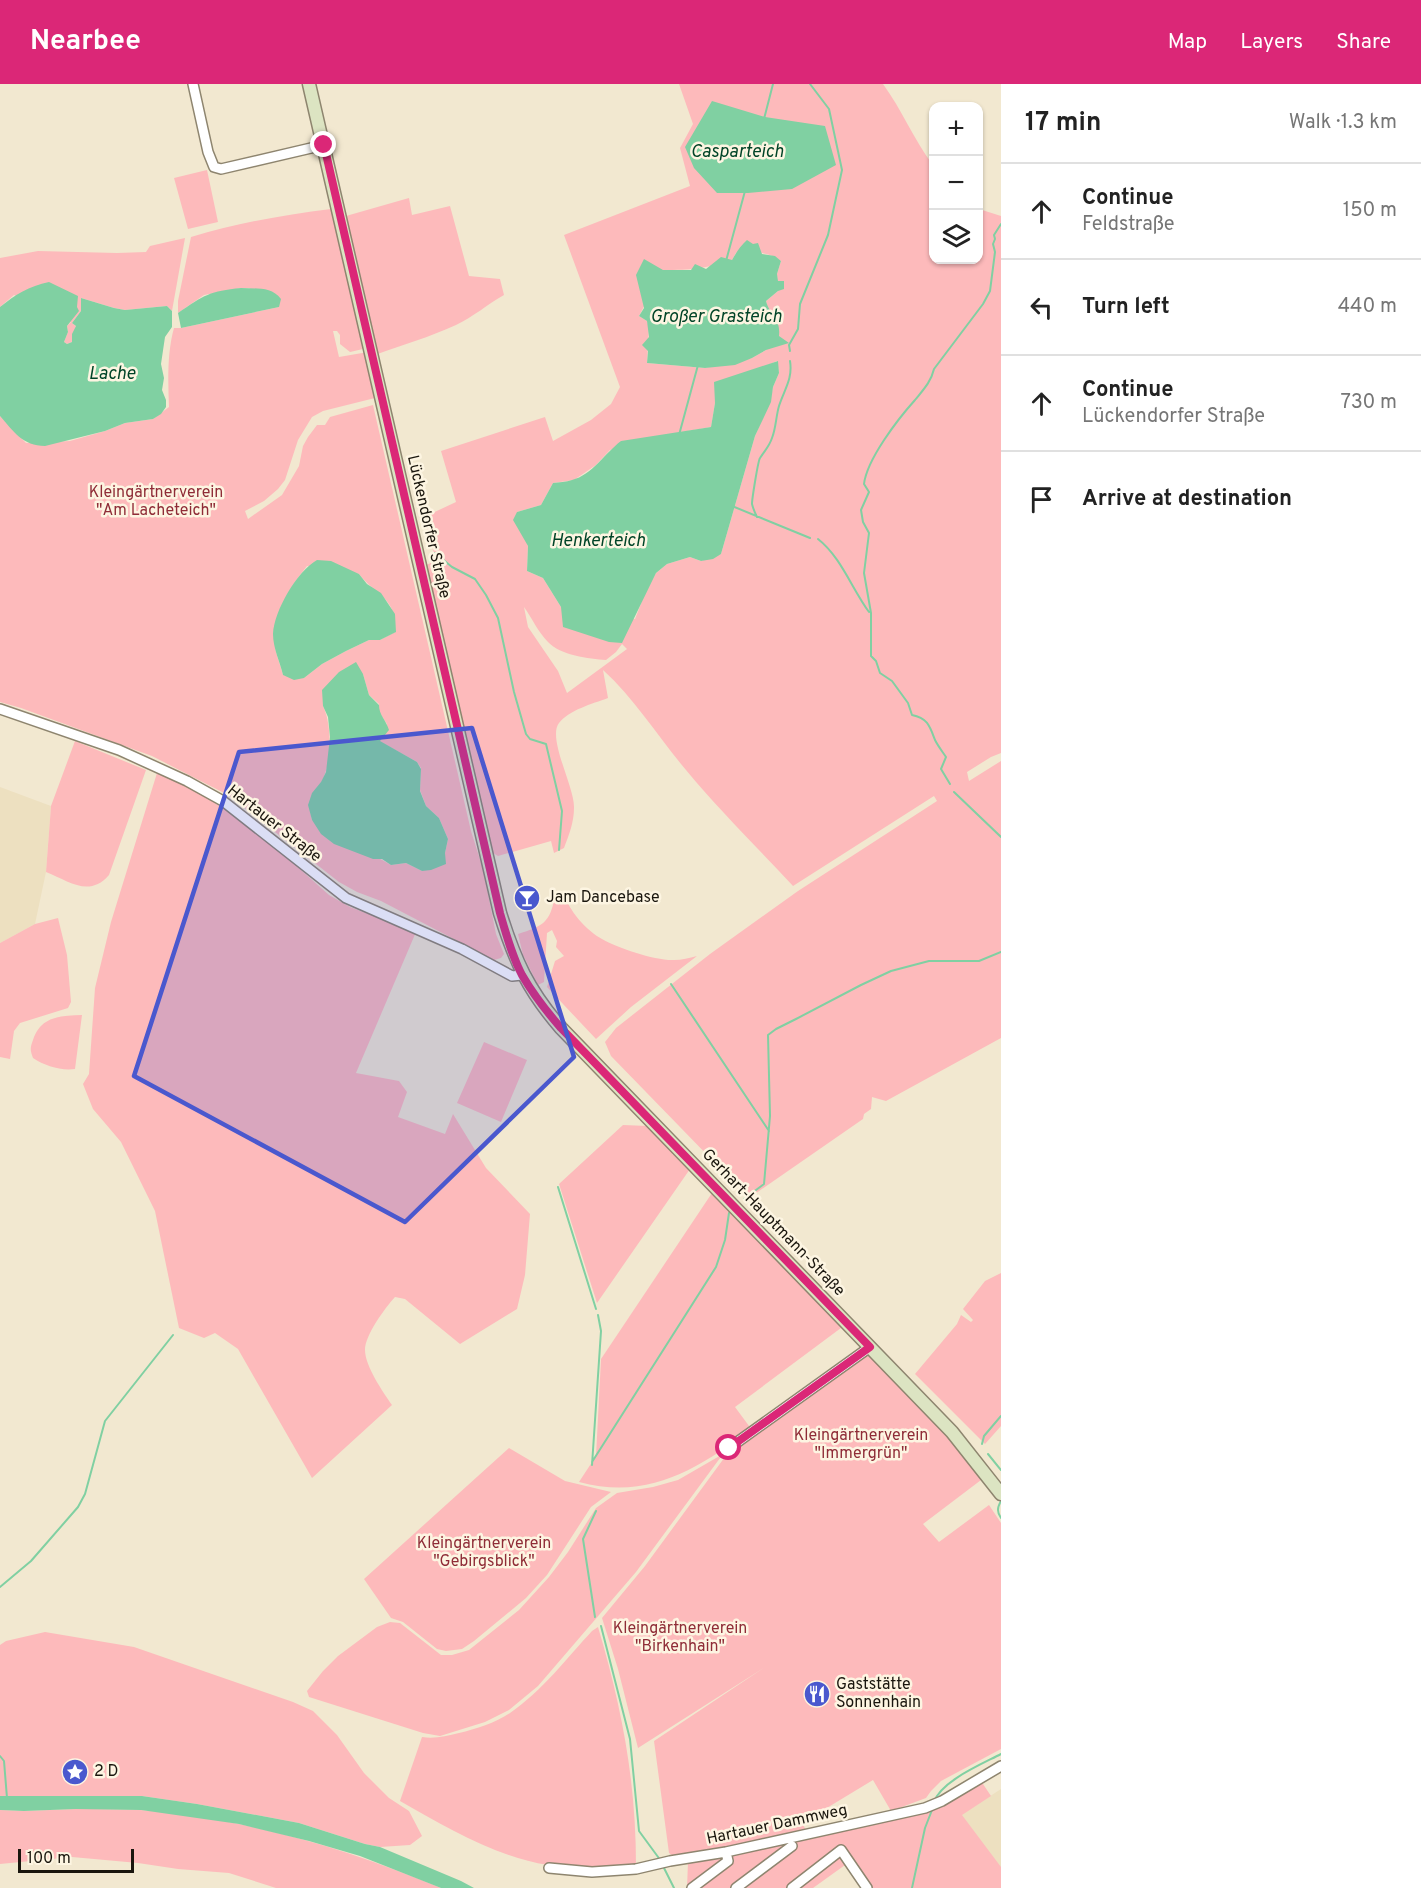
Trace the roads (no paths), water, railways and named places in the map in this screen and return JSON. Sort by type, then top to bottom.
[{"type":"main road","name":"Lückendorfer Straße","points":[[309,84],[500,913],[522,975]]},
{"type":"main road","name":"Gerhart-Hauptmann-Straße","points":[[522,975],[545,1010],[567,1035],[952,1432],[1001,1494]]},
{"type":"street","points":[[193,84],[208,152],[214,167],[221,169],[324,145]]},
{"type":"street","name":"Hartauer Straße","points":[[0,709],[119,750],[187,781],[223,801],[346,898],[462,949],[512,976],[522,975]]},
{"type":"street","points":[[729,1448],[870,1347]]},
{"type":"street","name":"Hartauer Dammweg","points":[[549,1868],[613,1872],[726,1852],[928,1807],[1001,1766]]},
{"type":"street","points":[[736,1888],[792,1846]]},
{"type":"street","points":[[792,1888],[842,1850],[867,1888]]},
{"type":"street","points":[[692,1888],[728,1861],[726,1852]]},
{"type":"water","name":"Casparteich","points":[[712,101],[765,117],[825,126],[836,165],[792,189],[717,193],[694,168],[685,147]]},
{"type":"water","name":"Großer Grasteich","points":[[747,240],[753,244],[758,243],[762,254],[775,256],[781,261],[777,274],[778,281],[784,281],[784,289],[766,301],[777,321],[779,336],[789,343],[766,350],[735,365],[705,368],[647,363],[648,351],[642,345],[649,337],[647,321],[639,316],[644,308],[636,275],[644,259],[663,270],[691,270],[695,264],[706,269],[721,257],[732,260]]},
{"type":"water","name":"Lache","points":[[49,282],[78,296],[79,311],[67,326],[68,332],[64,342],[67,344],[72,342],[72,334],[76,326],[72,323],[81,311],[81,298],[125,310],[167,306],[172,311],[172,327],[165,337],[161,364],[164,378],[162,390],[166,407],[161,414],[153,419],[125,423],[105,431],[45,446],[25,440],[14,432],[0,416],[0,307],[23,291]]},
{"type":"water","points":[[241,288],[272,292],[281,299],[279,307],[181,328],[178,313],[187,307],[214,292]]},
{"type":"water","name":"Henkerteich","points":[[778,361],[779,373],[773,387],[771,402],[755,436],[721,554],[713,559],[701,561],[690,557],[667,564],[656,573],[622,643],[609,642],[563,627],[561,607],[543,578],[527,571],[528,546],[513,520],[517,512],[541,505],[553,483],[572,480],[586,473],[621,441],[711,427],[715,403],[714,382]]},
{"type":"water","points":[[317,560],[331,561],[359,574],[367,584],[381,593],[395,614],[396,632],[380,640],[369,640],[322,664],[304,678],[294,680],[283,675],[274,644],[274,625],[282,603],[295,582],[309,565]]},
{"type":"water","points":[[356,662],[363,674],[369,695],[379,705],[389,730],[380,741],[417,762],[421,769],[420,791],[426,806],[439,818],[448,839],[445,853],[446,864],[422,871],[406,863],[391,865],[382,859],[373,859],[334,844],[321,834],[312,820],[308,805],[312,793],[326,772],[330,737],[322,690],[339,672]]},
{"type":"water","points":[[0,1796],[142,1796],[299,1823],[380,1847],[474,1888],[441,1888],[360,1856],[239,1824],[141,1810],[0,1810]]},
{"type":"waterway","points":[[764,119],[773,84]]},
{"type":"waterway","points":[[790,351],[789,345],[798,329],[800,304],[828,235],[842,170],[829,109],[810,84]]},
{"type":"waterway","points":[[726,261],[745,191]]},
{"type":"waterway","points":[[950,784],[941,769],[946,757],[930,727],[922,718],[912,715],[908,703],[892,681],[880,673],[876,661],[871,656],[871,613],[864,573],[869,533],[863,522],[861,510],[869,492],[864,484],[866,474],[877,451],[892,428],[926,386],[934,369],[983,304],[990,291],[995,252],[994,235],[1001,224]]},
{"type":"waterway","points":[[757,517],[752,504],[758,466],[760,458],[770,444],[779,406],[789,379],[790,361]]},
{"type":"waterway","points":[[679,435],[698,365]]},
{"type":"waterway","points":[[732,506],[810,538]]},
{"type":"waterway","points":[[818,539],[840,564],[869,612]]},
{"type":"waterway","points":[[435,553],[452,567],[475,579],[498,618],[514,692],[526,734],[530,739],[546,744],[562,811],[559,850]]},
{"type":"waterway","points":[[954,792],[1001,837]]},
{"type":"waterway","points":[[744,1199],[764,1184],[770,1116],[768,1035],[891,971],[929,961],[979,961],[1001,952]]},
{"type":"waterway","points":[[671,984],[769,1131]]},
{"type":"waterway","points":[[558,1187],[596,1309]]},
{"type":"waterway","points":[[592,1462],[716,1267],[725,1240],[729,1213]]},
{"type":"waterway","points":[[592,1465],[601,1331],[598,1315]]},
{"type":"waterway","points":[[0,1587],[31,1561],[78,1507],[85,1494],[105,1421],[173,1335]]},
{"type":"waterway","points":[[982,1444],[984,1436],[1001,1416]]},
{"type":"waterway","points":[[988,1454],[1001,1470]]},
{"type":"waterway","points":[[1001,1501],[998,1510],[1001,1518]]},
{"type":"waterway","points":[[595,1617],[583,1539],[596,1511]]},
{"type":"waterway","points":[[601,1626],[630,1739],[639,1831],[661,1861]]},
{"type":"waterway","points":[[934,1802],[938,1794],[953,1780],[1001,1754]]},
{"type":"waterway","points":[[0,1756],[4,1761],[7,1798]]},
{"type":"waterway","points":[[912,1888],[925,1828],[932,1810]]},
{"type":"waterway","points":[[663,1866],[674,1888]]},
{"type":"place","name":"Jam Dancebase","points":[[527,898]]},
{"type":"place","name":"Gaststätte Sonnenhain","points":[[817,1694]]},
{"type":"place","name":"2 D","points":[[75,1772]]},
{"type":"park label","name":"Kleingärtnerverein \"Am Lacheteich\"","points":[[156,502]]},
{"type":"park label","name":"Kleingärtnerverein \"Immergrün\"","points":[[861,1445]]},
{"type":"park label","name":"Kleingärtnerverein \"Gebirgsblick\"","points":[[484,1553]]},
{"type":"park label","name":"Kleingärtnerverein \"Birkenhain\"","points":[[680,1638]]}]
